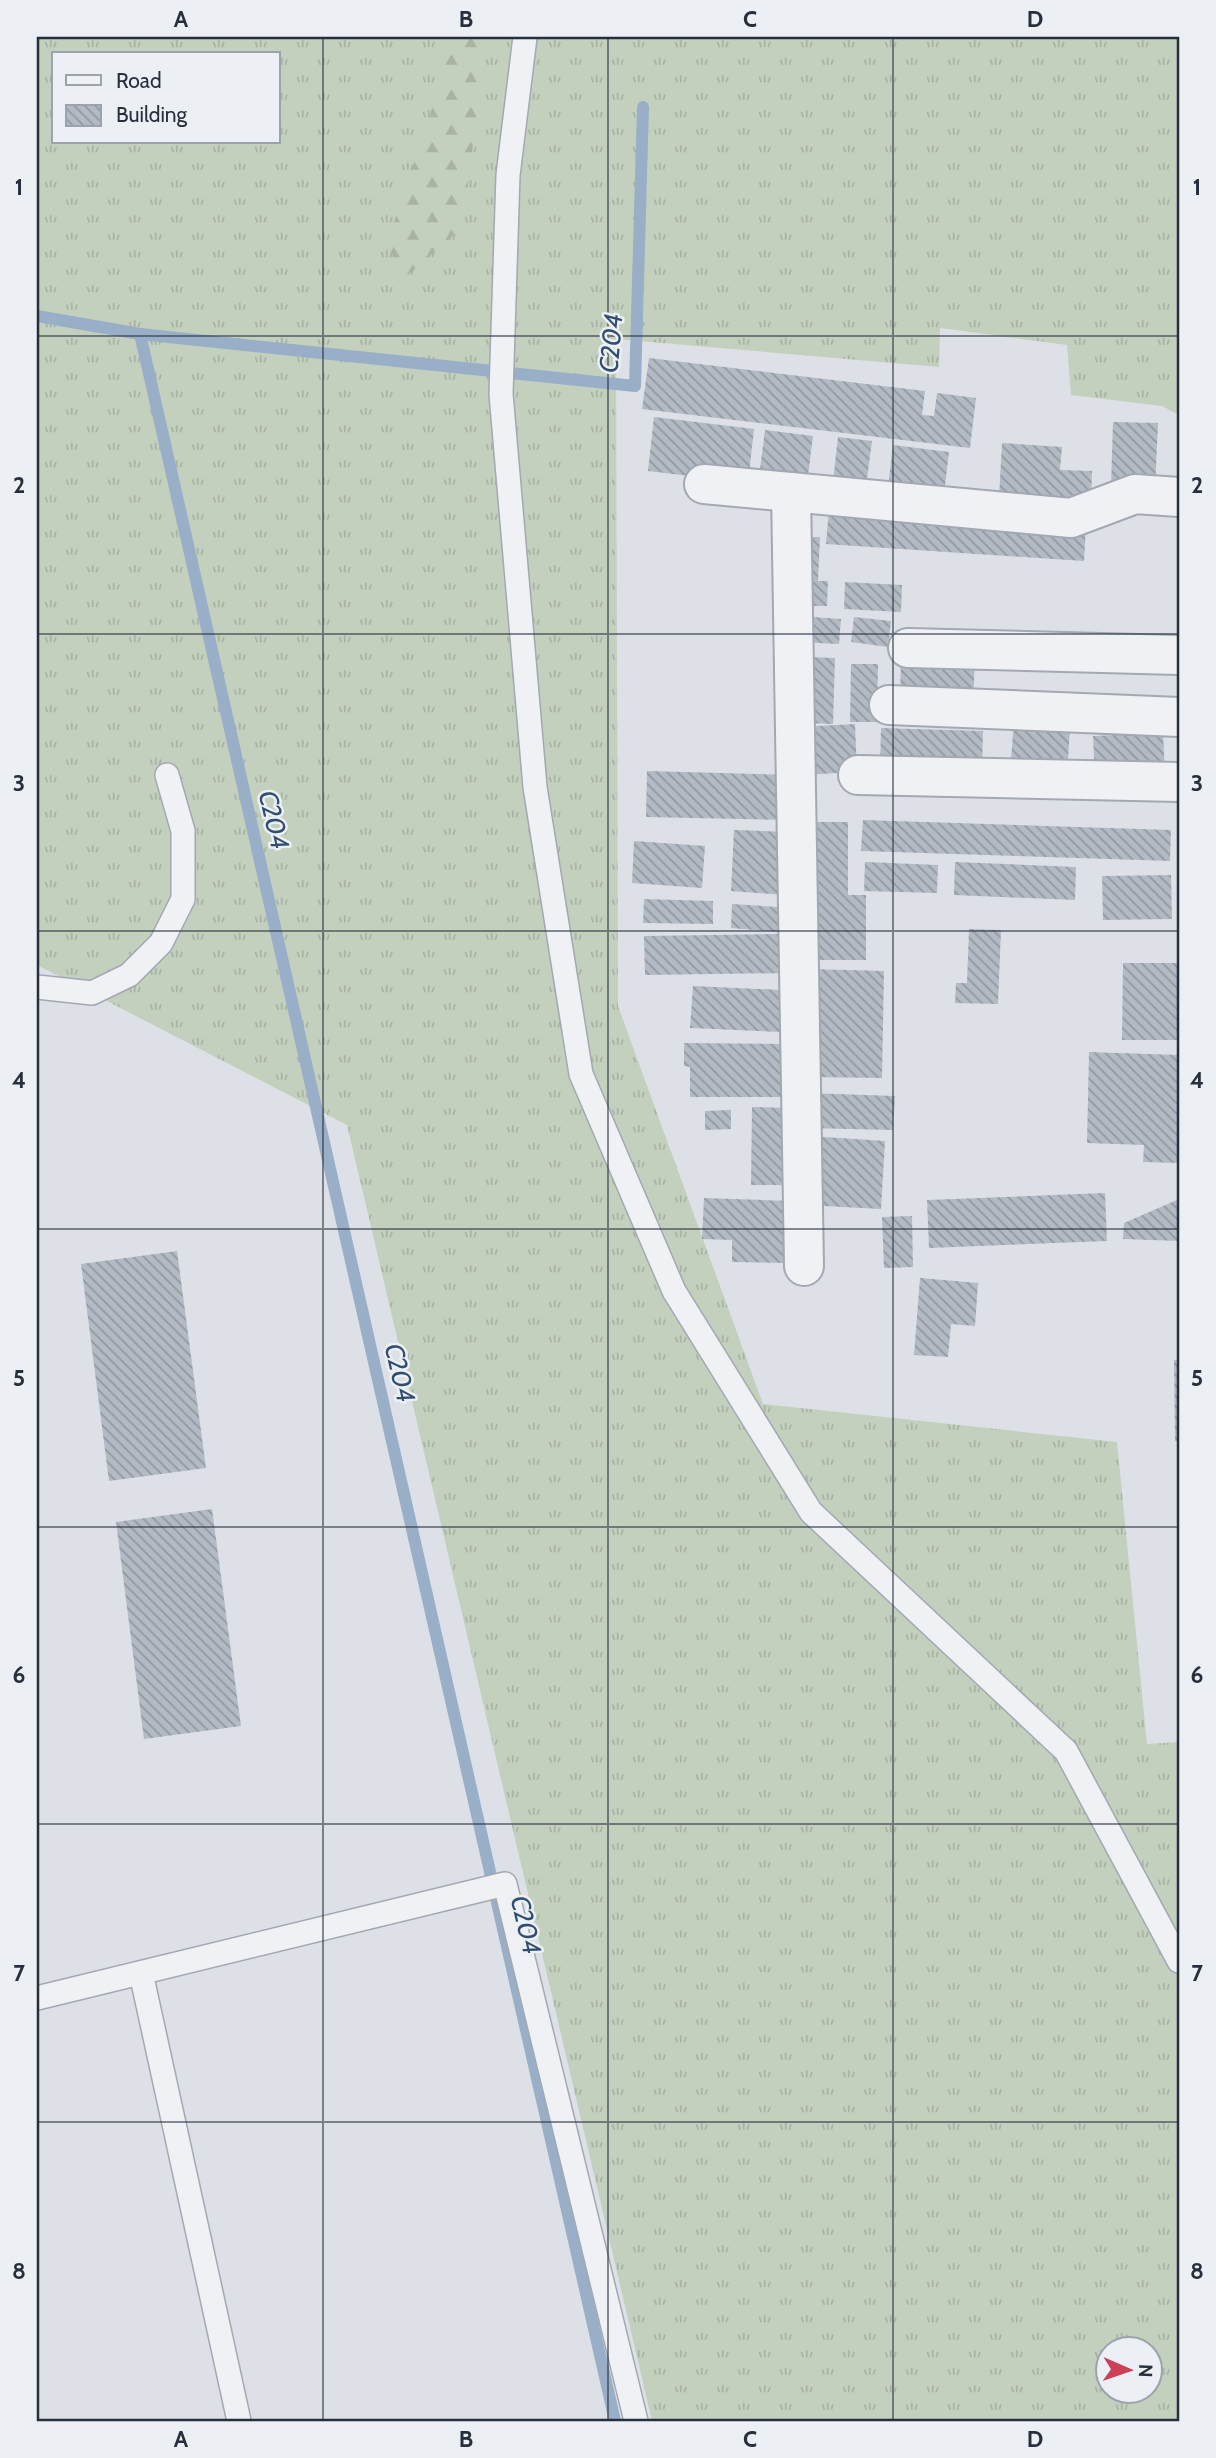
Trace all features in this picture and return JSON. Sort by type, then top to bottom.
[{"type":"street","points":[[704,484],[1072,518],[1135,494],[1179,497]]},
{"type":"street","points":[[791,492],[804,1266]]},
{"type":"street","points":[[908,648],[1179,645],[1179,704]]},
{"type":"street","points":[[889,705],[1179,717]]},
{"type":"street","points":[[858,775],[1179,782]]},
{"type":"lane","points":[[525,37],[508,175],[501,394],[535,787],[581,1074],[674,1291],[811,1511],[1066,1751],[1179,1961]]},
{"type":"lane","points":[[37,986],[92,993],[128,975],[161,943],[183,898],[183,831],[167,775]]},
{"type":"lane","points":[[37,1998],[505,1884],[636,2421]]},
{"type":"lane","points":[[141,1972],[239,2421]]},
{"type":"green space","points":[[37,37],[1179,37],[1179,415],[1162,406],[1071,395],[1067,345],[940,328],[939,367],[616,339],[618,1006],[763,1404],[1117,1442],[1147,1744],[1179,1742],[1179,2421],[652,2421],[347,1125],[37,965]]},
{"type":"green space","points":[[443,37],[486,37],[463,227],[400,282],[388,240],[438,91]]},
{"type":"building","points":[[649,358],[925,391],[922,415],[934,416],[937,393],[976,398],[970,448],[642,409]]},
{"type":"building","points":[[654,417],[754,429],[748,483],[648,471]]},
{"type":"building","points":[[1113,422],[1158,423],[1155,488],[1111,487]]},
{"type":"building","points":[[765,430],[813,436],[806,491],[758,485]]},
{"type":"building","points":[[838,437],[872,441],[865,494],[832,490]]},
{"type":"building","points":[[1002,443],[1062,447],[1060,470],[1092,471],[1091,503],[999,498]]},
{"type":"building","points":[[893,445],[949,452],[943,502],[887,496]]},
{"type":"building","points":[[829,509],[1086,525],[1084,561],[826,544]]},
{"type":"building","points":[[798,537],[820,537],[818,581],[828,581],[827,606],[796,606]]},
{"type":"building","points":[[845,582],[902,585],[901,612],[844,609]]},
{"type":"building","points":[[799,616],[841,619],[839,644],[797,642]]},
{"type":"building","points":[[854,617],[891,621],[888,647],[851,642]]},
{"type":"building","points":[[809,657],[835,658],[833,724],[806,723]]},
{"type":"building","points":[[901,659],[975,661],[973,702],[900,699]]},
{"type":"building","points":[[851,664],[878,664],[877,722],[850,722]]},
{"type":"building","points":[[1014,722],[1070,727],[1067,776],[1010,771]]},
{"type":"building","points":[[855,724],[857,772],[801,775],[799,727]]},
{"type":"building","points":[[881,728],[983,731],[982,772],[880,769]]},
{"type":"building","points":[[1163,733],[1165,774],[1095,777],[1093,736]]},
{"type":"building","points":[[647,771],[793,775],[791,820],[646,817]]},
{"type":"building","points":[[863,820],[1171,830],[1170,861],[861,851]]},
{"type":"building","points":[[803,822],[848,822],[848,895],[866,895],[866,960],[802,960]]},
{"type":"building","points":[[734,830],[789,832],[785,895],[731,891]]},
{"type":"building","points":[[634,841],[705,846],[702,888],[632,883]]},
{"type":"building","points":[[865,862],[938,865],[937,893],[864,891]]},
{"type":"building","points":[[955,862],[1076,867],[1075,900],[954,895]]},
{"type":"building","points":[[1171,875],[1172,919],[1103,920],[1102,876]]},
{"type":"building","points":[[644,899],[713,901],[713,924],[643,923]]},
{"type":"building","points":[[732,904],[793,908],[792,933],[731,928]]},
{"type":"building","points":[[969,929],[1001,930],[998,1004],[955,1003],[956,983],[967,983]]},
{"type":"building","points":[[789,934],[790,973],[645,975],[644,936]]},
{"type":"building","points":[[1123,963],[1179,963],[1179,1040],[1122,1040]]},
{"type":"building","points":[[810,969],[884,971],[882,1078],[808,1077]]},
{"type":"building","points":[[693,986],[782,990],[780,1032],[690,1028]]},
{"type":"building","points":[[684,1043],[790,1044],[789,1097],[690,1097],[690,1067],[684,1066]]},
{"type":"building","points":[[1089,1052],[1179,1055],[1179,1163],[1143,1162],[1144,1145],[1087,1143]]},
{"type":"building","points":[[806,1093],[895,1096],[893,1130],[806,1128]]},
{"type":"building","points":[[752,1107],[791,1108],[790,1185],[751,1185]]},
{"type":"building","points":[[731,1110],[731,1129],[705,1130],[705,1111]]},
{"type":"building","points":[[809,1136],[885,1141],[881,1209],[805,1205]]},
{"type":"building","points":[[1105,1193],[1107,1241],[929,1248],[927,1200]]},
{"type":"building","points":[[704,1198],[789,1201],[788,1263],[732,1262],[732,1240],[702,1239]]},
{"type":"building","points":[[1179,1199],[1179,1241],[1123,1239],[1124,1223]]},
{"type":"building","points":[[912,1216],[913,1267],[884,1268],[882,1217]]},
{"type":"building","points":[[177,1251],[206,1468],[109,1481],[81,1264]]},
{"type":"building","points":[[920,1278],[978,1283],[975,1326],[951,1324],[948,1357],[914,1355]]},
{"type":"building","points":[[1174,1360],[1179,1360],[1179,1441],[1175,1441]]},
{"type":"building","points":[[212,1509],[241,1726],[144,1739],[116,1522]]},
{"type":"waterway","name":"C204","points":[[140,334],[635,386],[643,107]]},
{"type":"waterway","name":"C204","points":[[37,316],[140,334],[615,2421]]}]
